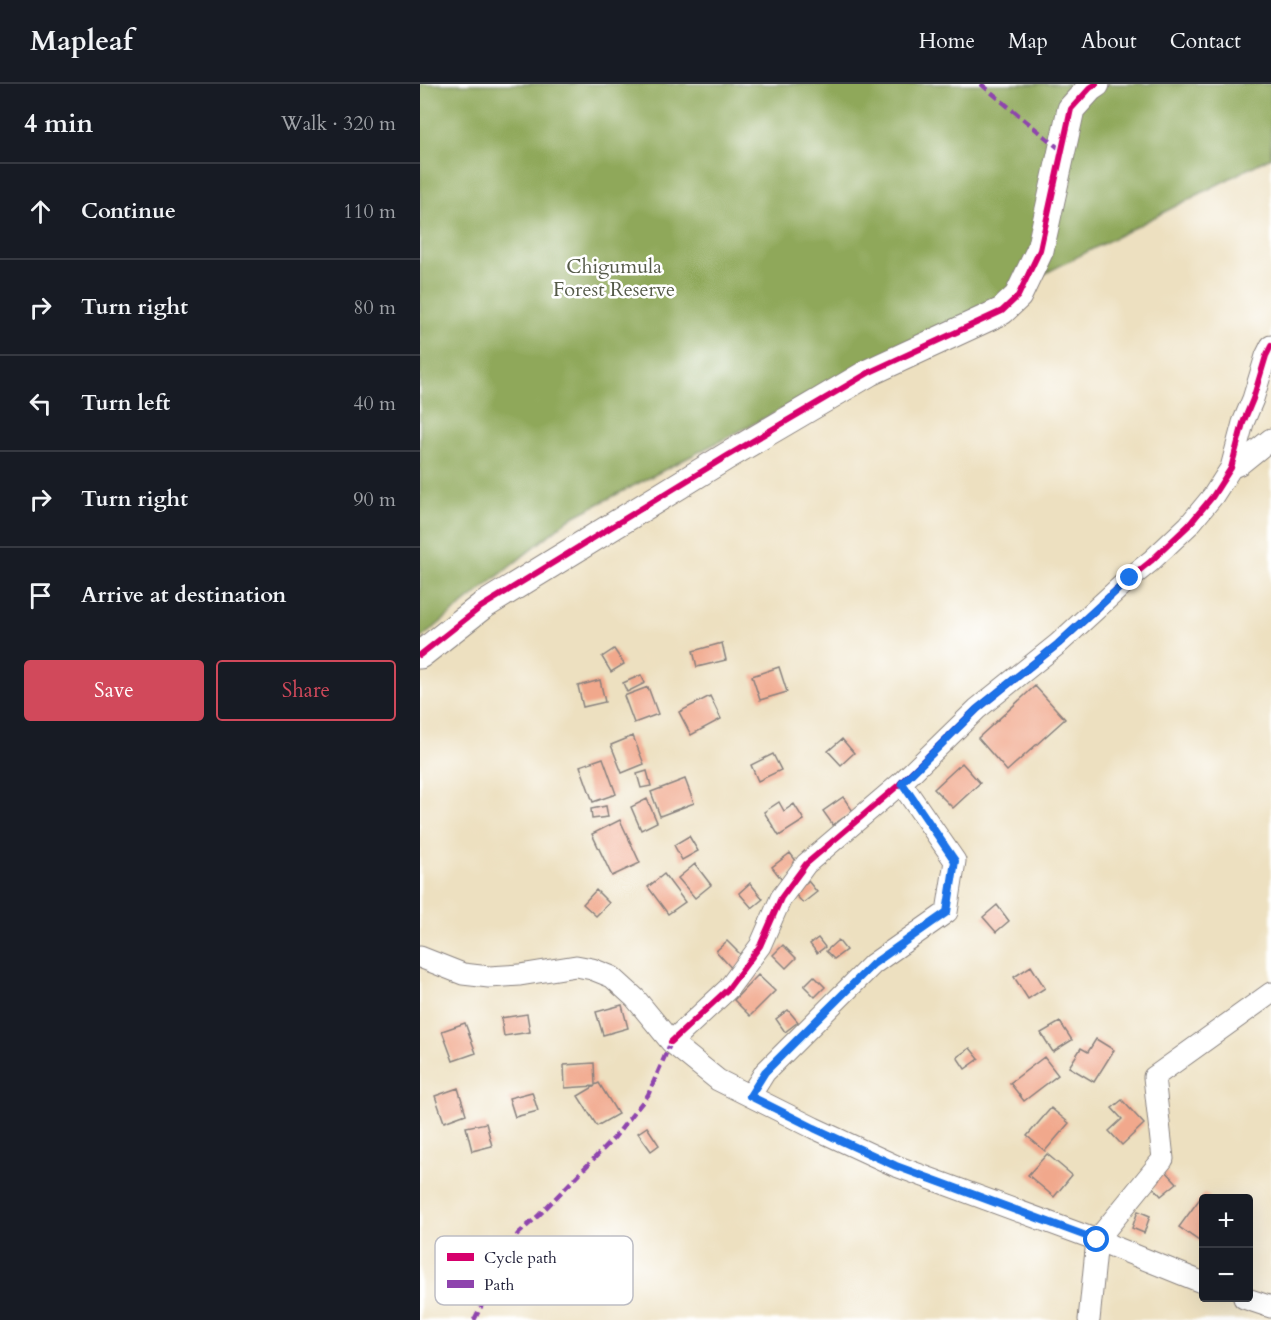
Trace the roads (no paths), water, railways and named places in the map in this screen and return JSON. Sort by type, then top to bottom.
[{"type":"street","points":[[420,655],[481,608],[727,456],[870,372],[1002,311],[1018,296],[1040,250],[1071,110],[1096,84]]},
{"type":"street","points":[[671,1042],[728,989],[760,946],[781,898],[806,864],[902,783],[977,709],[1058,644],[1171,544],[1189,525],[1213,496],[1231,468],[1243,423],[1271,346]]},
{"type":"street","points":[[1231,468],[1240,464],[1271,439]]},
{"type":"street","points":[[750,1096],[765,1072],[873,964],[947,912],[955,861],[902,783]]},
{"type":"street","points":[[420,957],[463,974],[489,977],[520,975],[576,966],[592,969],[612,977],[635,998],[671,1042],[718,1080],[896,1166],[1097,1240],[1199,1281]]},
{"type":"street","points":[[1089,1320],[1097,1240],[1163,1159],[1154,1077],[1271,993]]},
{"type":"street","points":[[1253,1301],[1271,1307]]},
{"type":"park label","name":"Chigumula Forest Reserve","points":[[614,278]]}]
